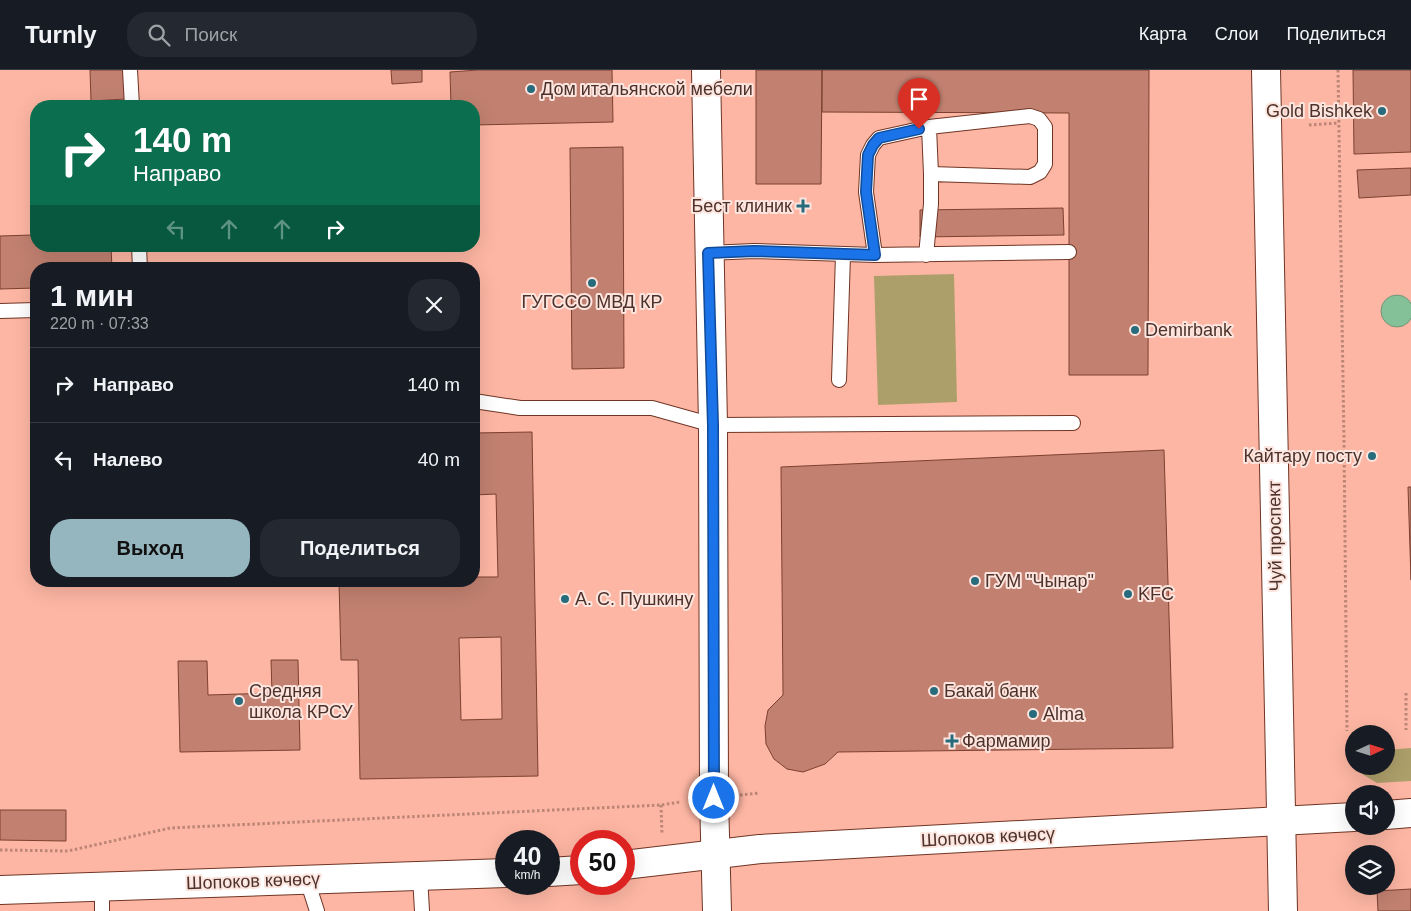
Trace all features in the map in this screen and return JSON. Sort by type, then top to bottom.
[{"type":"main road","points":[[706,70],[708,253],[713,425],[717,911]]},
{"type":"main road","name":"Чуй проспект","points":[[1266,70],[1282,911]]},
{"type":"main road","points":[[1395,814],[1411,813]]},
{"type":"main road","name":"Шопоков көчөсү","points":[[635,864],[760,849],[1345,817]]},
{"type":"main road","name":"Шопоков көчөсү","points":[[0,890],[102,899],[307,880],[495,873]]},
{"type":"lane","points":[[130,70],[132,100]]},
{"type":"lane","points":[[875,255],[866,192],[868,155],[879,138],[929,127],[1030,116],[1039,120],[1045,127],[1045,164],[1040,172],[1030,178],[931,174]]},
{"type":"lane","points":[[926,255],[931,204],[929,127]]},
{"type":"lane","points":[[708,253],[754,251],[843,255],[926,255],[1069,252]]},
{"type":"lane","points":[[839,380],[843,255]]},
{"type":"lane","points":[[0,311],[30,310]]},
{"type":"lane","points":[[480,402],[520,408],[652,408],[713,425],[1072,423]]},
{"type":"lane","points":[[420,876],[422,911]]},
{"type":"lane","points":[[307,880],[317,911]]},
{"type":"path","points":[[1338,70],[1346,725]]},
{"type":"path","points":[[1309,125],[1339,123]]},
{"type":"path","points":[[1406,693],[1406,730]]},
{"type":"path","points":[[739,796],[759,793]]},
{"type":"path","points":[[0,850],[68,851],[170,828],[662,805],[680,802]]},
{"type":"path","points":[[662,805],[662,842]]},
{"type":"shaded area","points":[[954,274],[957,402],[878,405],[874,276]]},
{"type":"shaded area","points":[[1397,295],[1403,296],[1412,305],[1412,317],[1408,322],[1403,326],[1397,327],[1391,326],[1386,322],[1382,317],[1381,311],[1382,305],[1386,300],[1391,296]]},
{"type":"shaded area","points":[[1411,748],[1411,781],[1377,783],[1364,775],[1395,775],[1395,749]]},
{"type":"building","points":[[90,70],[125,70],[126,99],[91,100]]},
{"type":"building","points":[[391,70],[422,70],[422,82],[392,84]]},
{"type":"building","name":"Дом итальянской мебели","points":[[478,70],[612,70],[613,122],[480,125],[480,100],[451,100],[450,72]]},
{"type":"building","points":[[756,70],[822,70],[821,184],[756,184]]},
{"type":"building","points":[[822,70],[1149,70],[1148,375],[1069,375],[1069,113],[822,112]]},
{"type":"building","name":"Gold Bishkek","points":[[1353,70],[1411,70],[1411,152],[1354,154]]},
{"type":"building","points":[[623,147],[624,368],[572,369],[570,148]]},
{"type":"building","points":[[1411,168],[1411,195],[1359,198],[1357,170]]},
{"type":"building","points":[[1063,208],[1064,235],[920,237],[920,210]]},
{"type":"building","points":[[30,235],[30,252],[111,252],[112,262],[30,262],[30,288],[0,289],[0,236]]},
{"type":"building","points":[[532,432],[538,776],[360,779],[358,660],[341,660],[339,587],[480,587],[480,577],[498,577],[496,494],[480,495],[480,433]],"holes":[[[501,637],[502,719],[461,720],[459,638]]]},
{"type":"building","name":"ГУМ \"Чынар\"","points":[[1164,450],[1173,748],[838,752],[825,764],[803,772],[787,769],[774,759],[766,744],[765,726],[768,710],[783,695],[781,467]]},
{"type":"building","points":[[1408,487],[1411,487],[1411,580]]},
{"type":"building","name":"Средняя школа КРСУ","points":[[271,660],[298,660],[300,750],[180,752],[178,661],[207,661],[208,695],[272,693]]},
{"type":"building","points":[[0,810],[66,810],[66,841],[0,840]]},
{"type":"building","points":[[1411,889],[1411,911],[1378,911],[1377,895],[1395,895],[1395,890]]},
{"type":"place","name":"Дом итальянской мебели","points":[[531,89]]},
{"type":"place","name":"Gold Bishkek","points":[[1382,111]]},
{"type":"place","name":"Бест клиник","points":[[803,206]]},
{"type":"place","name":"ГУГССО МВД КР","points":[[592,283]]},
{"type":"place","name":"Demirbank","points":[[1135,330]]},
{"type":"place","name":"Кайтару посту","points":[[1372,456]]},
{"type":"place","name":"ГУМ \"Чынар\"","points":[[975,581]]},
{"type":"place","name":"KFC","points":[[1128,594]]},
{"type":"place","name":"А. С. Пушкину","points":[[565,599]]},
{"type":"place","name":"Бакай банк","points":[[934,691]]},
{"type":"place","name":"Средняя школа КРСУ","points":[[239,701]]},
{"type":"place","name":"Alma","points":[[1033,714]]},
{"type":"place","name":"Фармамир","points":[[952,741]]},
{"type":"route","points":[[714,798],[713,425],[708,253],[754,251],[875,255],[866,192],[868,155],[879,138],[919,129]]}]
